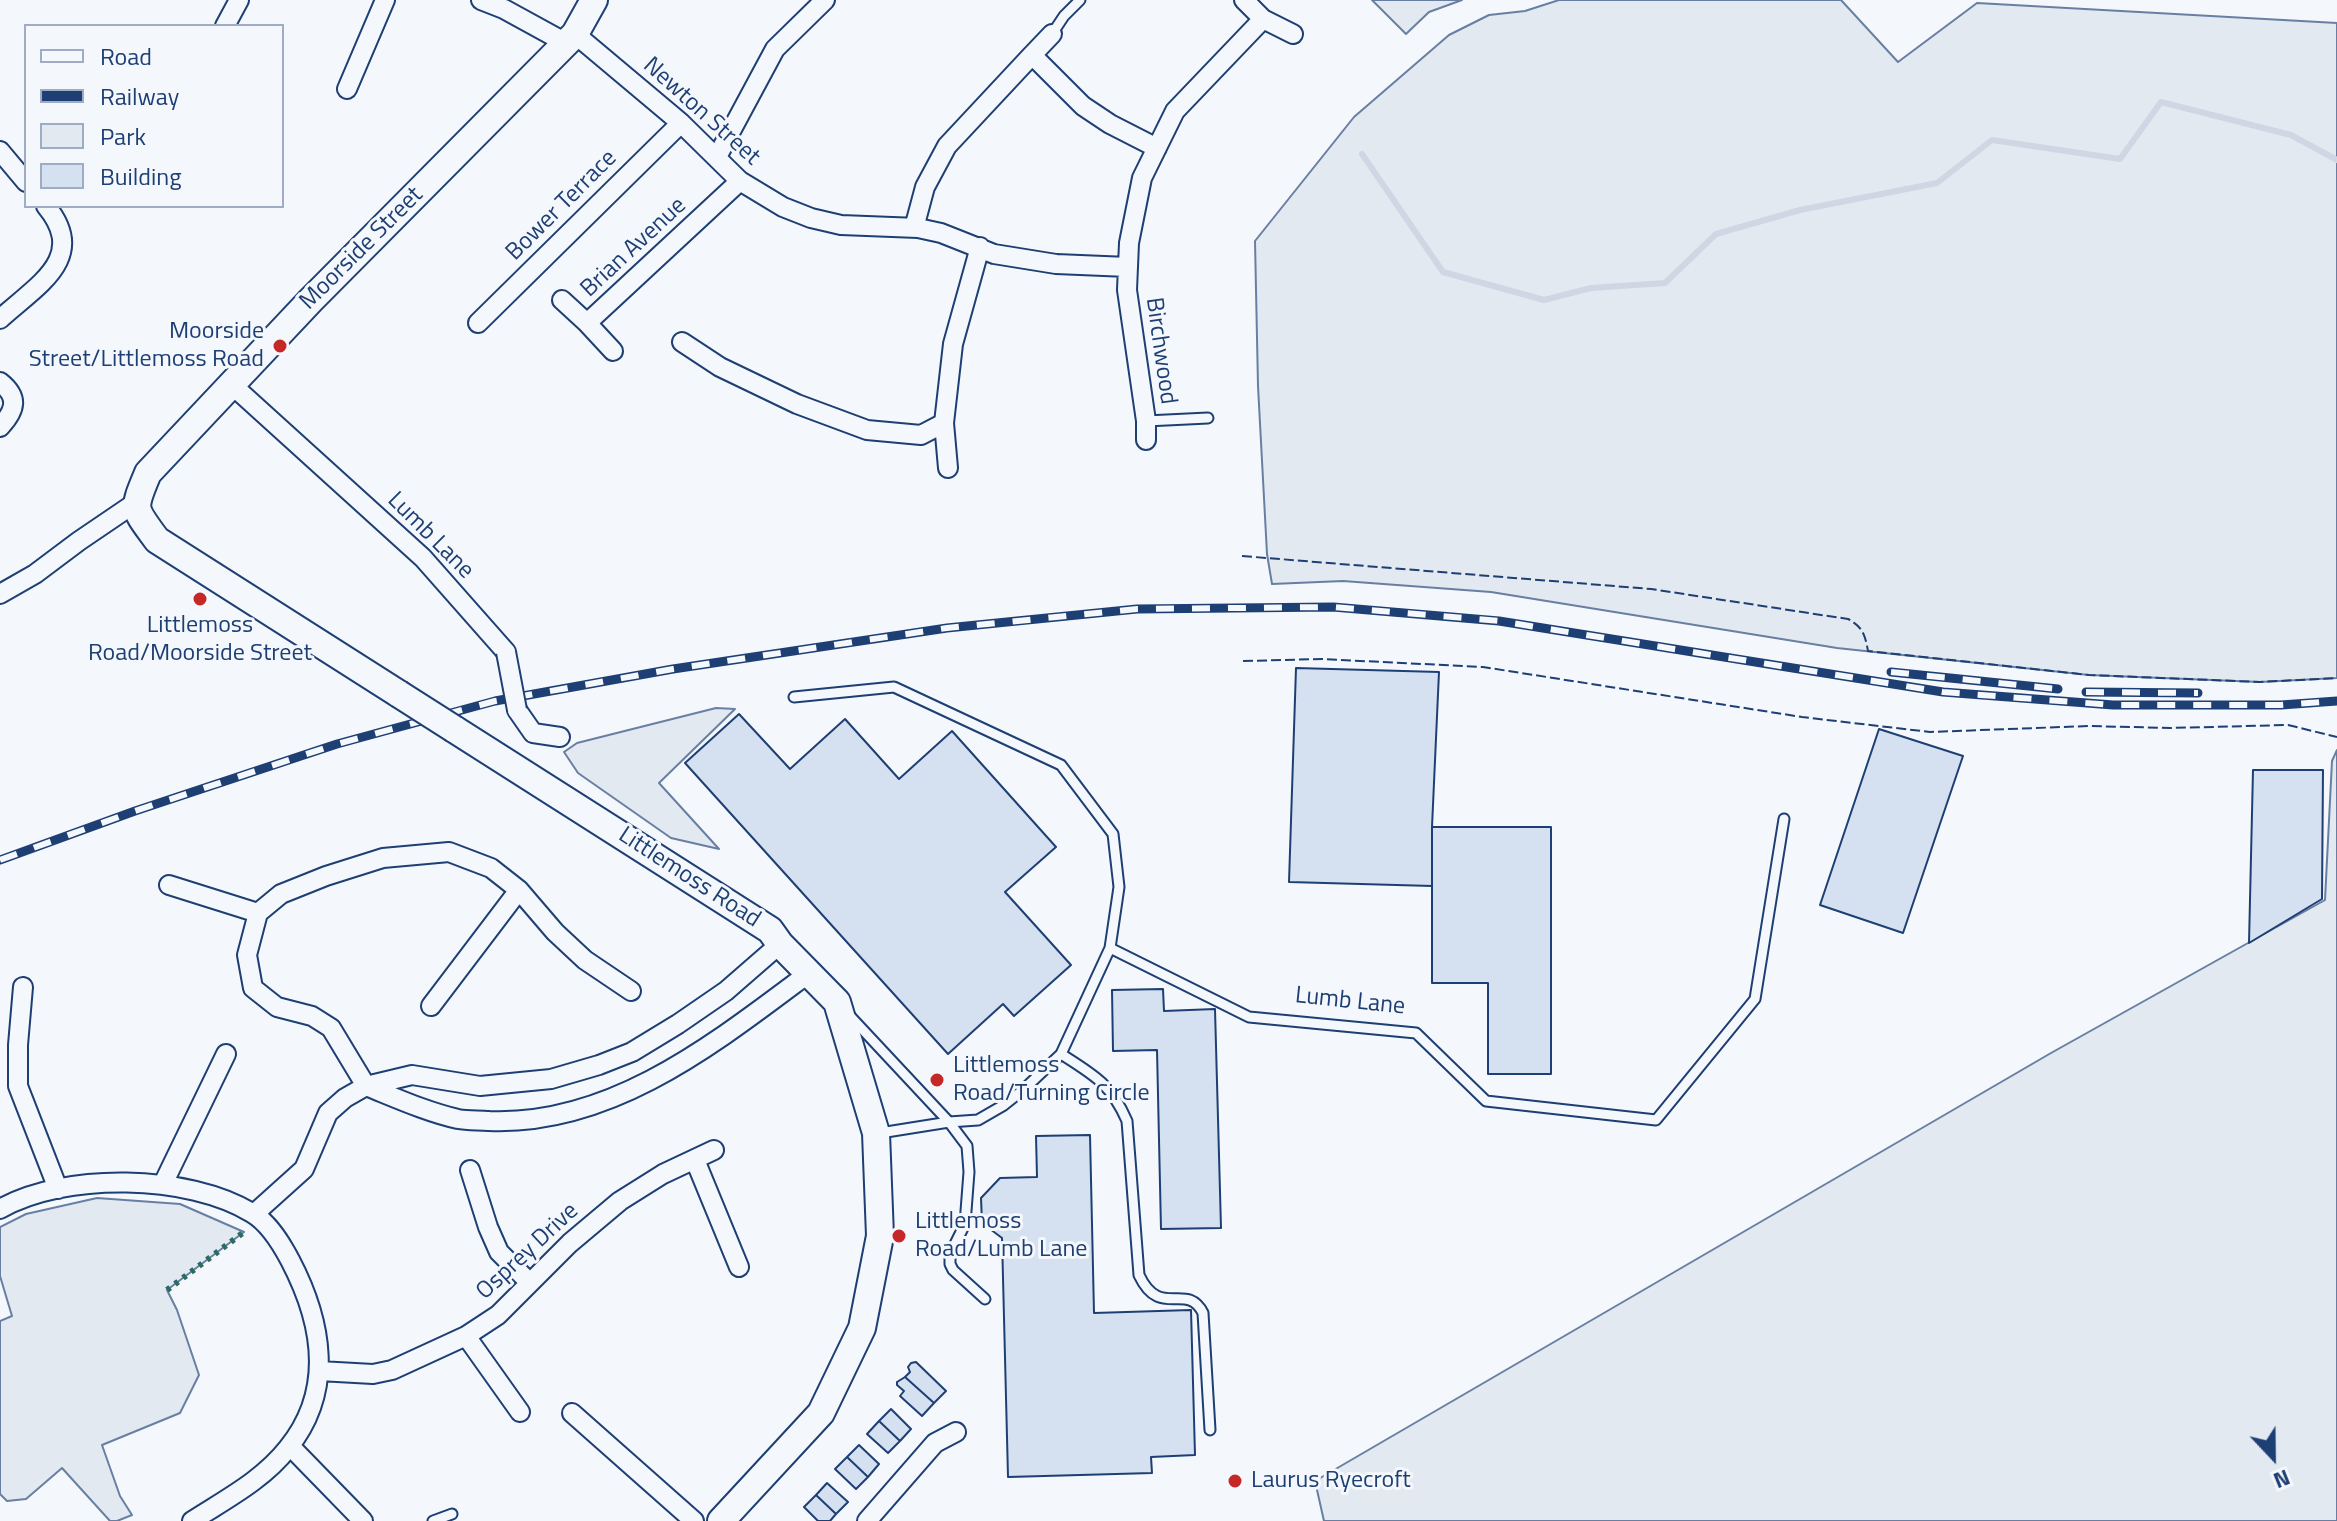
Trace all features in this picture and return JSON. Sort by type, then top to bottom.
[{"type":"street","points":[[226,24],[239,0]]},
{"type":"street","points":[[347,89],[385,0]]},
{"type":"street","name":"Newton Street","points":[[481,0],[570,38],[681,123],[740,181],[783,207],[841,225],[914,228],[941,233],[994,254],[1056,264],[1128,267]]},
{"type":"street","name":"Moorside Street","points":[[135,503],[148,473],[570,38],[594,0]]},
{"type":"street","points":[[717,157],[775,49],[825,0]]},
{"type":"street","points":[[1244,0],[1263,19],[1293,34]]},
{"type":"street","points":[[1128,267],[1129,243],[1142,178],[1175,111],[1263,19]]},
{"type":"street","points":[[914,228],[925,187],[947,146],[1052,34]]},
{"type":"street","points":[[1032,55],[1083,106],[1157,148]]},
{"type":"street","name":"Bower Terrace","points":[[478,323],[681,123]]},
{"type":"street","points":[[0,151],[24,180]]},
{"type":"street","name":"Brian Avenue","points":[[613,351],[587,323],[740,181]]},
{"type":"street","points":[[0,319],[50,272],[60,258],[62,234],[48,208]]},
{"type":"street","points":[[948,468],[944,423],[953,344],[980,247]]},
{"type":"street","name":"Birchwood","points":[[1128,267],[1127,290],[1146,440]]},
{"type":"street","points":[[562,300],[587,323]]},
{"type":"street","points":[[682,342],[720,367],[797,404],[867,430],[921,435],[944,423]]},
{"type":"street","name":"Lumb Lane","points":[[231,384],[423,558],[506,652],[517,710],[533,733],[560,737]]},
{"type":"street","points":[[0,427],[14,402],[6,388]]},
{"type":"street","points":[[0,595],[135,503]]},
{"type":"street","name":"Littlemoss Road","points":[[135,503],[137,513],[157,540],[770,930],[837,1002],[876,1133],[880,1236],[862,1328],[821,1413],[721,1521]]},
{"type":"street","points":[[631,991],[585,960],[555,932],[519,890],[491,868],[449,852],[383,858],[281,894],[258,913],[247,955],[253,988],[277,1007],[312,1016],[331,1028],[366,1086],[460,1119],[518,1122],[575,1111],[627,1092],[682,1063],[730,1032],[809,973]]},
{"type":"street","points":[[169,885],[258,913]]},
{"type":"street","points":[[431,1006],[519,890]]},
{"type":"street","points":[[254,1214],[304,1169],[328,1113],[366,1086],[412,1075],[480,1086],[551,1079],[599,1065],[632,1052],[678,1024],[726,991],[780,944]]},
{"type":"street","points":[[23,987],[18,1086],[58,1189]]},
{"type":"street","points":[[163,1184],[226,1054]]},
{"type":"street","name":"Osprey Drive","points":[[319,1371],[373,1374],[392,1370],[466,1336],[498,1315],[570,1243],[620,1201],[663,1174],[714,1150]]},
{"type":"street","points":[[695,1160],[739,1267]]},
{"type":"street","points":[[470,1170],[499,1252],[530,1283]]},
{"type":"street","points":[[0,1209],[17,1199],[96,1183],[163,1184],[196,1190],[254,1214],[279,1240],[302,1284],[317,1331],[319,1371],[309,1415],[290,1446],[268,1472],[192,1521]]},
{"type":"street","points":[[466,1336],[520,1412]]},
{"type":"street","points":[[572,1413],[694,1521]]},
{"type":"street","points":[[867,1521],[935,1443],[956,1432]]},
{"type":"street","points":[[290,1446],[363,1521]]},
{"type":"lane","points":[[1052,34],[1080,0]]},
{"type":"lane","points":[[1146,421],[1208,418]]},
{"type":"lane","points":[[794,697],[894,687],[1061,765],[1113,834],[1119,887],[1110,948],[1061,1054],[1023,1090],[978,1120],[876,1133]]},
{"type":"lane","name":"Lumb Lane","points":[[1110,948],[1249,1017],[1416,1033],[1486,1101],[1656,1120],[1755,999],[1784,819]]},
{"type":"lane","points":[[837,1002],[949,1122],[967,1146],[969,1172],[965,1224],[950,1254],[950,1264],[985,1299]]},
{"type":"lane","points":[[1061,1054],[1104,1082],[1127,1121],[1139,1275],[1146,1289],[1157,1298],[1191,1300],[1198,1304],[1203,1313],[1210,1430]]},
{"type":"lane","points":[[433,1521],[452,1514]]},
{"type":"green space","points":[[1372,0],[1462,0],[1429,12],[1406,34]]},
{"type":"green space","points":[[1559,0],[1841,0],[1898,62],[1977,3],[2337,23],[2337,678],[2260,682],[2089,675],[1837,648],[1491,592],[1343,581],[1272,584],[1267,554],[1258,386],[1255,241],[1354,117],[1449,35],[1489,15],[1525,11]]},
{"type":"green space","points":[[716,708],[735,709],[659,783],[719,849],[671,838],[578,773],[564,752],[577,743]]},
{"type":"green space","points":[[2337,750],[2337,1521],[1324,1521],[1315,1481],[2051,1053],[2325,900],[2332,761]]},
{"type":"green space","points":[[97,1198],[180,1204],[244,1232],[167,1290],[199,1375],[180,1413],[102,1445],[120,1496],[132,1515],[117,1521],[110,1521],[62,1468],[26,1499],[7,1501],[0,1494],[0,1321],[12,1316],[0,1276],[0,1227],[26,1214]]},
{"type":"building","points":[[1296,668],[1439,672],[1432,886],[1289,882]]},
{"type":"building","points":[[739,714],[790,769],[845,719],[899,779],[952,731],[1056,847],[1005,892],[1071,965],[1014,1016],[1003,1004],[948,1054],[685,763]]},
{"type":"building","points":[[1879,729],[1963,756],[1903,933],[1820,905]]},
{"type":"building","points":[[2253,770],[2323,770],[2322,899],[2249,943]]},
{"type":"building","points":[[1432,827],[1551,827],[1551,1074],[1488,1074],[1488,983],[1432,983]]},
{"type":"building","points":[[1163,989],[1164,1011],[1215,1009],[1221,1228],[1161,1229],[1157,1050],[1113,1051],[1112,990]]},
{"type":"building","points":[[1090,1135],[1094,1313],[1191,1310],[1195,1455],[1151,1457],[1152,1473],[1008,1477],[1002,1238],[982,1223],[981,1198],[1000,1178],[1037,1177],[1036,1136]]},
{"type":"building","points":[[916,1362],[946,1391],[934,1403],[905,1377],[910,1372],[908,1367]]},
{"type":"building","points":[[905,1377],[934,1403],[922,1416],[900,1396],[904,1391],[897,1382]]},
{"type":"building","points":[[891,1409],[911,1429],[900,1441],[879,1421]]},
{"type":"building","points":[[879,1421],[900,1441],[888,1453],[867,1434]]},
{"type":"building","points":[[859,1445],[879,1464],[868,1477],[847,1457]]},
{"type":"building","points":[[847,1457],[868,1477],[856,1489],[835,1469]]},
{"type":"building","points":[[827,1483],[848,1502],[836,1514],[816,1495]]},
{"type":"building","points":[[816,1495],[836,1514],[830,1521],[818,1521],[804,1507]]},
{"type":"waterway","points":[[1362,154],[1443,272],[1544,300],[1591,288],[1665,283],[1716,234],[1800,210],[1937,183],[1992,140],[2120,159],[2161,102],[2291,135],[2337,160]]},
{"type":"railway","points":[[0,860],[337,744],[495,701],[673,669],[947,628],[1137,609],[1333,607],[1499,621],[1943,692],[2113,705],[2281,705],[2337,701]]},
{"type":"railway","points":[[1891,672],[2058,689]]},
{"type":"railway","points":[[2086,692],[2198,693]]},
{"type":"hedge","points":[[167,1290],[244,1232]]},
{"type":"fence","points":[[1242,556],[1651,589],[1848,619],[1862,632],[1868,651],[2089,675],[2260,682],[2337,678]]},
{"type":"fence","points":[[1243,661],[1322,659],[1483,667],[1802,717],[1930,732],[2089,726],[2170,728],[2288,725],[2337,737]]},
{"type":"place","name":"Moorside Street/Littlemoss Road","points":[[280,346]]},
{"type":"place","name":"Littlemoss Road/Moorside Street","points":[[200,599]]},
{"type":"place","name":"Littlemoss Road/Turning Circle","points":[[937,1080]]},
{"type":"place","name":"Littlemoss Road/Lumb Lane","points":[[899,1236]]},
{"type":"place","name":"Laurus Ryecroft","points":[[1235,1481]]}]
